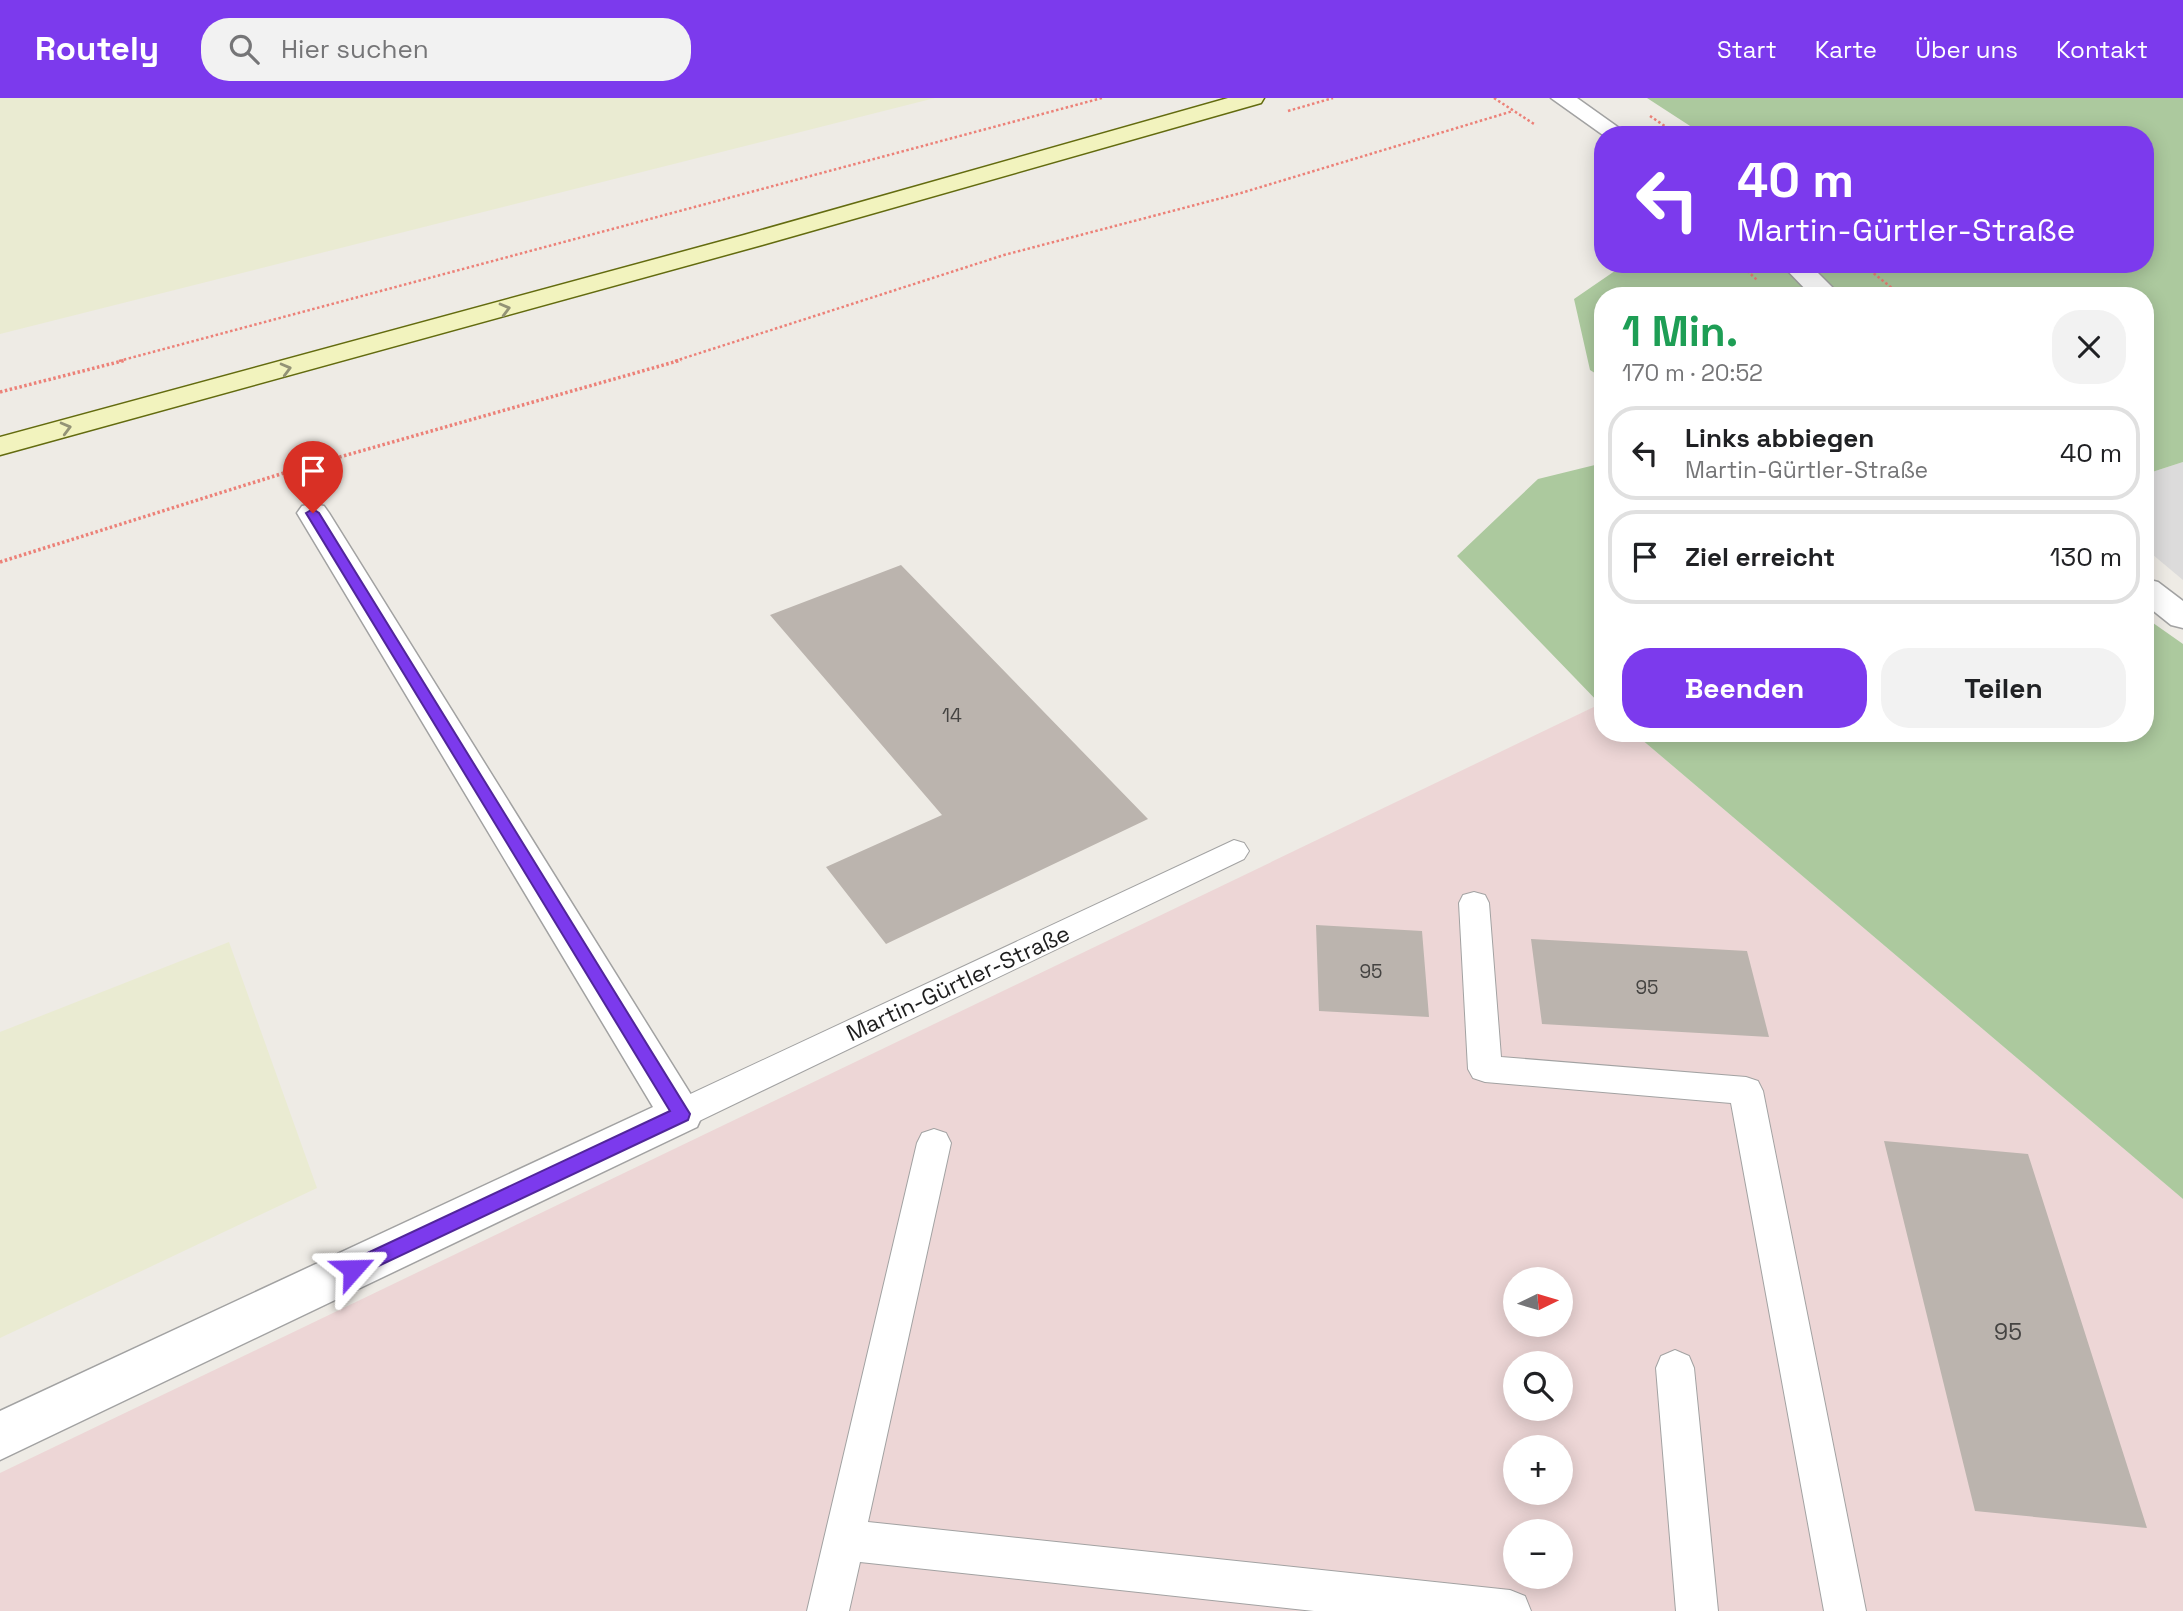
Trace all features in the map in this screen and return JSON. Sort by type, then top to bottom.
[{"type":"main road","points":[[0,427],[1077,134],[1199,98]]},
{"type":"main road","points":[[0,446],[753,240],[1253,98]]},
{"type":"street","points":[[1562,98],[1605,126]]},
{"type":"street","points":[[1804,273],[1818,287]]},
{"type":"street","points":[[313,513],[681,1114]]},
{"type":"street","points":[[2154,595],[2183,618]]},
{"type":"street","name":"Martin-Gürtler-Straße","points":[[0,1436],[681,1114]]},
{"type":"lane","name":"Martin-Gürtler-Straße","points":[[681,1114],[1234,851]]},
{"type":"lane","points":[[1474,902],[1485,1069],[1746,1091],[1845,1611]]},
{"type":"lane","points":[[828,1611],[934,1143]]},
{"type":"lane","points":[[1675,1368],[1697,1611]]},
{"type":"lane","points":[[842,1540],[1510,1611]]},
{"type":"path","points":[[0,392],[269,323],[1102,98]]},
{"type":"path","points":[[0,562],[287,472],[687,358],[1004,255],[1241,193],[1513,111],[1494,98]]},
{"type":"path","points":[[1873,273],[1891,287]]},
{"type":"shaded area","points":[[2183,462],[2183,580],[2154,556],[2154,471]]},
{"type":"shaded area","points":[[1594,707],[1594,742],[1645,742],[2183,1199],[2183,1611],[0,1611],[0,1473]]},
{"type":"green space","points":[[0,98],[935,98],[0,334]]},
{"type":"green space","points":[[1647,98],[2183,98],[2183,462],[2154,471],[2154,287],[1594,287],[1594,372],[1590,370],[1574,299],[1612,273],[2154,273],[2154,126],[1690,126]]},
{"type":"green space","points":[[1594,465],[1594,698],[1457,556],[1538,479]]},
{"type":"green space","points":[[2154,624],[2183,644],[2183,1199],[1645,742],[2154,742]]},
{"type":"green space","points":[[229,942],[317,1188],[0,1338],[0,1032]]},
{"type":"building","points":[[901,565],[1148,819],[886,944],[826,867],[942,815],[770,615]]},
{"type":"building","points":[[1316,925],[1422,931],[1429,1017],[1319,1011]]},
{"type":"building","points":[[1531,939],[1747,951],[1769,1037],[1542,1024]]},
{"type":"building","points":[[1884,1141],[2028,1154],[2147,1528],[1975,1511]]},
{"type":"route","points":[[313,513],[681,1114],[353,1269]]}]
